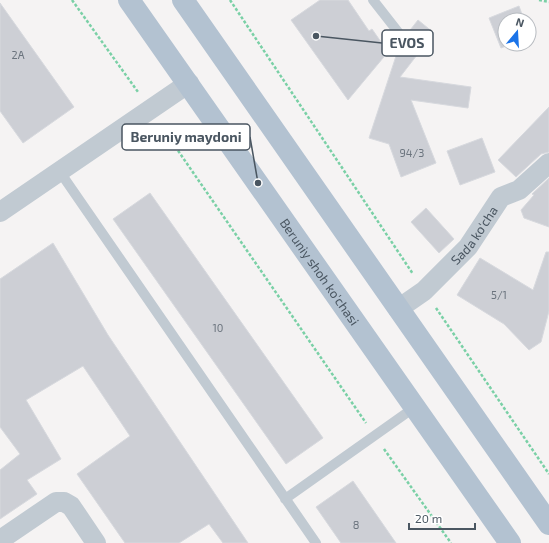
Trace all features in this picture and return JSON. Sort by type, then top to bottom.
[{"type":"main road","name":"Beruniy shoh ko'chasi","points":[[129,0],[189,83],[510,543]]},
{"type":"main road","points":[[188,2],[398,309],[549,524]]},
{"type":"street","points":[[0,212],[189,83]]},
{"type":"street","name":"Sada ko'cha","points":[[398,309],[424,291],[468,247],[501,197],[519,190],[549,163]]},
{"type":"street","points":[[0,540],[56,502],[64,502],[71,506],[96,543]]},
{"type":"lane","points":[[373,0],[402,37]]},
{"type":"lane","points":[[60,172],[316,543]]},
{"type":"lane","points":[[285,499],[416,407]]},
{"type":"path","points":[[72,0],[451,543]]},
{"type":"path","points":[[230,0],[424,291],[549,474]]},
{"type":"path","points":[[540,0],[549,2]]},
{"type":"building","points":[[320,0],[348,0],[369,31],[372,29],[388,52],[348,100],[291,20]]},
{"type":"building","points":[[0,3],[74,107],[23,143],[0,111]]},
{"type":"building","points":[[519,6],[521,12],[504,12]]},
{"type":"building","points":[[497,15],[497,38],[489,18]]},
{"type":"building","points":[[418,20],[434,33],[400,77],[471,87],[468,108],[411,100],[436,163],[401,177],[389,144],[369,138],[400,44],[406,42],[408,39],[407,34]]},
{"type":"building","points":[[549,107],[549,152],[541,154],[516,177],[498,160]]},
{"type":"building","points":[[482,138],[495,172],[460,185],[447,151]]},
{"type":"building","points":[[549,178],[549,227],[524,218],[521,210],[534,195],[532,194]]},
{"type":"building","points":[[150,193],[323,438],[286,464],[113,219]]},
{"type":"building","points":[[426,208],[454,239],[439,253],[411,222]]},
{"type":"building","points":[[53,243],[108,335],[248,543],[223,543],[209,524],[179,543],[125,543],[77,474],[130,436],[83,366],[26,400],[61,459],[27,480],[37,494],[0,519],[0,470],[20,454],[0,427],[0,279]]},
{"type":"building","points":[[546,252],[549,252],[549,311],[541,342],[529,350],[504,324],[457,295],[480,258],[533,290]]},
{"type":"building","points":[[353,481],[396,543],[341,543],[316,507]]},
{"type":"place","name":"EVOS","points":[[316,36]]},
{"type":"place","name":"Beruniy maydoni","points":[[258,183]]}]
